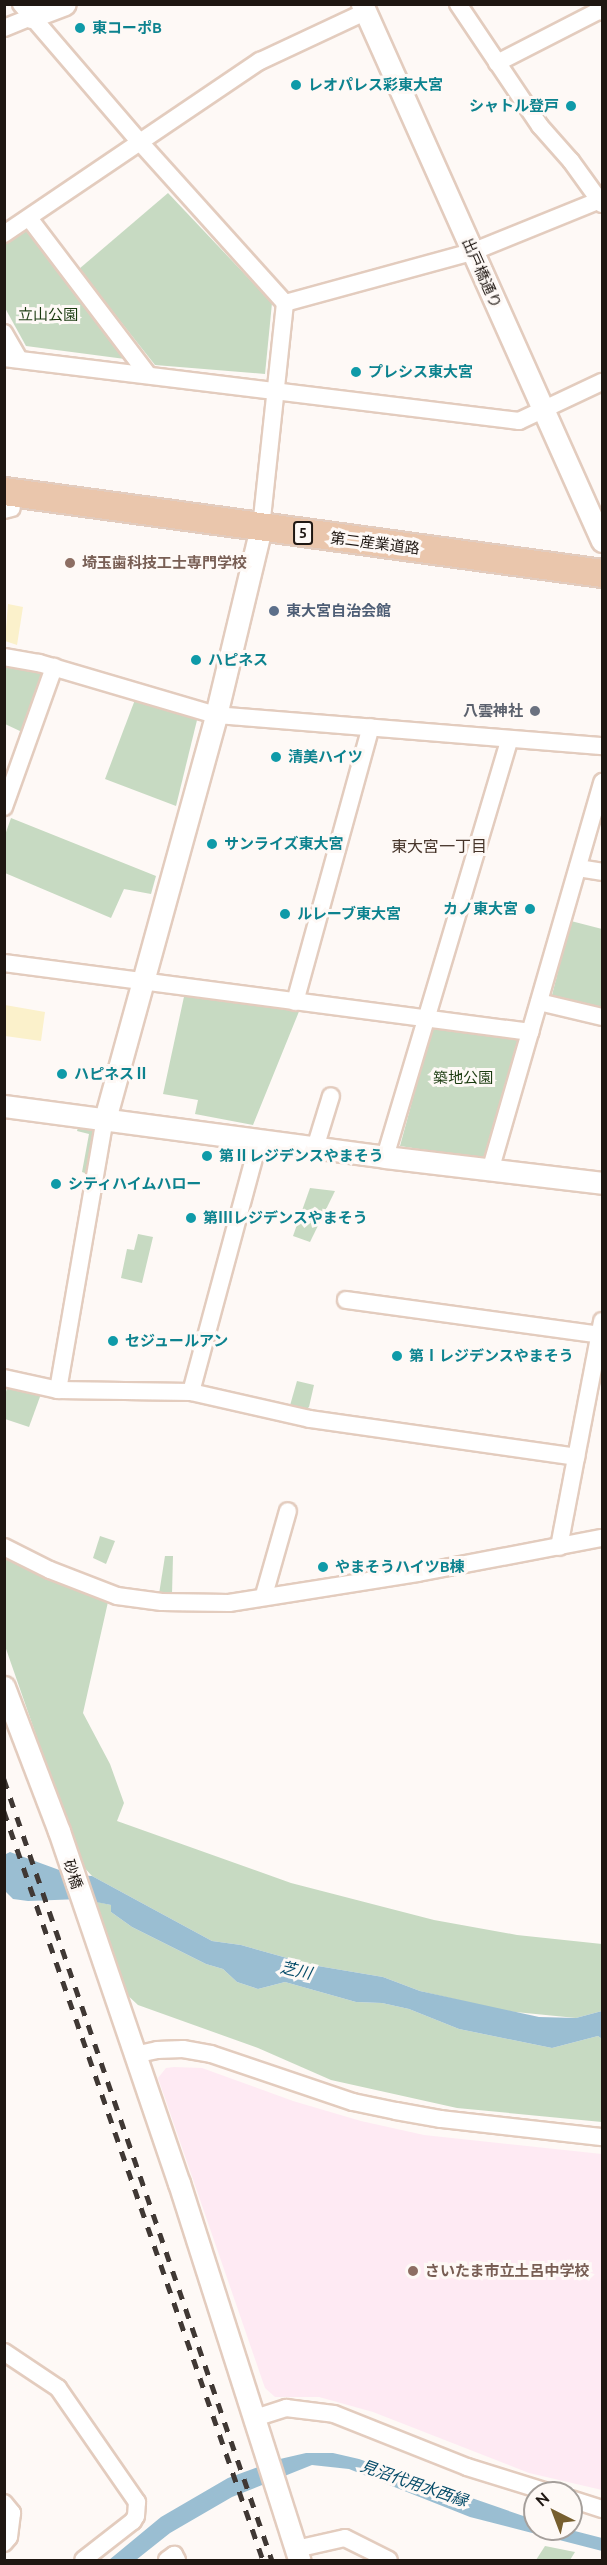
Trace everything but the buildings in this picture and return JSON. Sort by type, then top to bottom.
[{"type":"main road","name":"第二産業道路","points":[[8,498],[603,586]]},
{"type":"main road","name":"第二産業道路","points":[[260,535],[603,573]]},
{"type":"street","points":[[4,28],[26,11],[64,4]]},
{"type":"street","points":[[285,303],[472,252],[601,202],[572,161],[540,126],[458,4]]},
{"type":"street","points":[[496,63],[603,9],[600,4]]},
{"type":"street","points":[[4,234],[260,61],[363,8]]},
{"type":"street","name":"出戸橋通り","points":[[363,8],[603,541]]},
{"type":"street","points":[[26,11],[285,303],[260,535],[216,715],[105,1119],[58,1390]]},
{"type":"street","points":[[29,218],[148,375]]},
{"type":"street","points":[[4,333],[12,358],[519,421],[603,382]]},
{"type":"street","points":[[586,389],[603,397]]},
{"type":"street","points":[[4,657],[54,667],[216,715],[603,746]]},
{"type":"street","points":[[4,807],[11,769],[54,667]]},
{"type":"street","points":[[295,1002],[370,727]]},
{"type":"street","points":[[385,1158],[510,739]]},
{"type":"street","points":[[490,1170],[603,782]]},
{"type":"street","points":[[578,868],[603,872]]},
{"type":"street","points":[[4,963],[530,1032]]},
{"type":"street","points":[[539,1002],[603,1017]]},
{"type":"street","points":[[315,1148],[331,1096]]},
{"type":"street","points":[[4,1106],[385,1158],[603,1183]]},
{"type":"street","points":[[191,1392],[259,1140]]},
{"type":"street","points":[[346,1300],[602,1330],[559,1547]]},
{"type":"street","points":[[4,1378],[58,1390],[191,1392],[310,1419],[576,1457]]},
{"type":"street","points":[[264,1595],[288,1511]]},
{"type":"street","points":[[4,1547],[50,1570],[117,1596],[162,1602],[229,1603],[264,1595],[418,1573],[603,1538]]},
{"type":"street","name":"砂橋","points":[[4,1687],[65,1848],[255,2418],[297,2555]]},
{"type":"street","points":[[134,2055],[157,2050],[183,2049],[202,2052],[353,2102],[441,2119],[603,2136]]},
{"type":"street","points":[[4,2352],[58,2388],[137,2502],[136,2516],[133,2521],[83,2560]]},
{"type":"street","points":[[255,2418],[286,2408],[334,2414],[467,2467],[523,2484]]},
{"type":"street","points":[[4,2503],[12,2513],[9,2536],[4,2543]]},
{"type":"street","points":[[583,2503],[603,2509]]},
{"type":"street","points":[[297,2555],[345,2538],[389,2560]]},
{"type":"street","points":[[167,2560],[174,2555],[177,2560]]},
{"type":"shaded area","name":"さいたま市立土呂中学校","points":[[166,2068],[202,2068],[293,2101],[361,2121],[424,2135],[602,2154],[602,2490],[583,2486],[583,2481],[563,2481],[529,2473],[373,2412],[319,2397],[275,2397],[265,2388],[158,2078]]},
{"type":"green space","points":[[168,193],[272,303],[265,374],[155,365],[79,269]]},
{"type":"green space","name":"立山公園","points":[[25,228],[125,359],[26,346],[5,308],[4,242]]},
{"type":"green space","points":[[5,661],[43,671],[46,678],[22,732],[5,724]]},
{"type":"green space","points":[[136,697],[198,716],[176,806],[105,779]]},
{"type":"green space","points":[[11,818],[156,876],[151,894],[124,889],[111,918],[5,873],[5,835]]},
{"type":"green space","points":[[571,921],[602,929],[602,1009],[552,995]]},
{"type":"green space","points":[[185,992],[300,1009],[253,1125],[195,1114],[198,1100],[163,1094]]},
{"type":"green space","name":"築地公園","points":[[432,1028],[521,1039],[483,1159],[400,1146]]},
{"type":"green space","points":[[79,1124],[91,1125],[95,1131],[88,1174],[82,1172],[89,1134],[77,1131]]},
{"type":"green space","points":[[310,1188],[335,1191],[310,1242],[293,1236]]},
{"type":"green space","points":[[138,1234],[153,1237],[142,1283],[121,1278],[127,1249],[134,1250]]},
{"type":"green space","points":[[297,1381],[314,1385],[309,1407],[302,1413],[289,1409]]},
{"type":"green space","points":[[8,1385],[41,1394],[29,1427],[5,1419],[5,1395]]},
{"type":"green space","points":[[100,1536],[115,1541],[106,1564],[93,1558]]},
{"type":"green space","points":[[4,1555],[108,1602],[83,1713],[110,1764],[124,1803],[117,1821],[291,1883],[434,1920],[517,1935],[602,1944],[602,2011],[576,2018],[505,2011],[420,1991],[383,1977],[312,1965],[241,1945],[212,1941],[92,1876],[81,1864],[5,1646]]},
{"type":"green space","points":[[165,1556],[173,1556],[172,1594],[164,1595],[159,1594]]},
{"type":"green space","points":[[93,1901],[111,1905],[111,1912],[132,1927],[206,1964],[223,1969],[237,1982],[258,1989],[285,1982],[356,2002],[382,2003],[409,2009],[459,2029],[552,2048],[598,2036],[602,2039],[602,2122],[457,2108],[331,2080],[258,2048],[138,2005],[123,1991]]},
{"type":"green space","points":[[545,2546],[575,2552],[570,2560],[536,2560]]},
{"type":"sand","points":[[8,604],[23,607],[17,645],[5,641]]},
{"type":"sand","points":[[5,1005],[45,1012],[41,1041],[5,1036]]},
{"type":"water","name":"芝川","points":[[10,1852],[73,1875],[92,1876],[212,1941],[241,1945],[312,1965],[383,1977],[420,1991],[539,2017],[576,2018],[602,2011],[602,2039],[598,2036],[552,2048],[459,2029],[409,2009],[382,2003],[356,2002],[285,1982],[258,1989],[237,1982],[223,1969],[206,1964],[132,1927],[111,1912],[111,1905],[81,1899],[28,1901],[13,1899],[5,1891],[4,1855]]},
{"type":"water","name":"見沼代用水西縁","points":[[306,2453],[333,2453],[359,2459],[523,2516],[523,2531],[470,2517],[349,2469],[312,2465],[232,2497],[170,2533],[136,2560],[109,2560],[161,2517],[228,2478],[280,2459]]},
{"type":"water","points":[[583,2533],[602,2538],[602,2551],[563,2541],[583,2541]]},
{"type":"railway","points":[[4,1779],[272,2560]]},
{"type":"railway","points":[[4,1811],[263,2560]]},
{"type":"place","name":"東コーポB","points":[[80,28]]},
{"type":"place","name":"レオパレス彩東大宮","points":[[296,85]]},
{"type":"place","name":"シャトル登戸","points":[[571,106]]},
{"type":"place","name":"プレシス東大宮","points":[[356,372]]},
{"type":"place","name":"埼玉歯科技工士専門学校","points":[[70,563]]},
{"type":"place","name":"東大宮自治会館","points":[[274,611]]},
{"type":"place","name":"ハピネス","points":[[196,660]]},
{"type":"place","name":"八雲神社","points":[[535,711]]},
{"type":"place","name":"清美ハイツ","points":[[276,757]]},
{"type":"place","name":"サンライズ東大宮","points":[[212,844]]},
{"type":"place","name":"カノ東大宮","points":[[530,909]]},
{"type":"place","name":"ルレーブ東大宮","points":[[285,914]]},
{"type":"place","name":"ハピネスⅡ","points":[[62,1074]]},
{"type":"place","name":"第Ⅱレジデンスやまそう","points":[[207,1156]]},
{"type":"place","name":"シティハイムハロー","points":[[56,1184]]},
{"type":"place","name":"第Ⅲレジデンスやまそう","points":[[191,1218]]},
{"type":"place","name":"セジュールアン","points":[[113,1341]]},
{"type":"place","name":"第Ⅰレジデンスやまそう","points":[[397,1356]]},
{"type":"place","name":"やまそうハイツB棟","points":[[323,1567]]},
{"type":"place","name":"さいたま市立土呂中学校","points":[[413,2271]]},
{"type":"district","name":"東大宮一丁目","points":[[439,846]]}]
